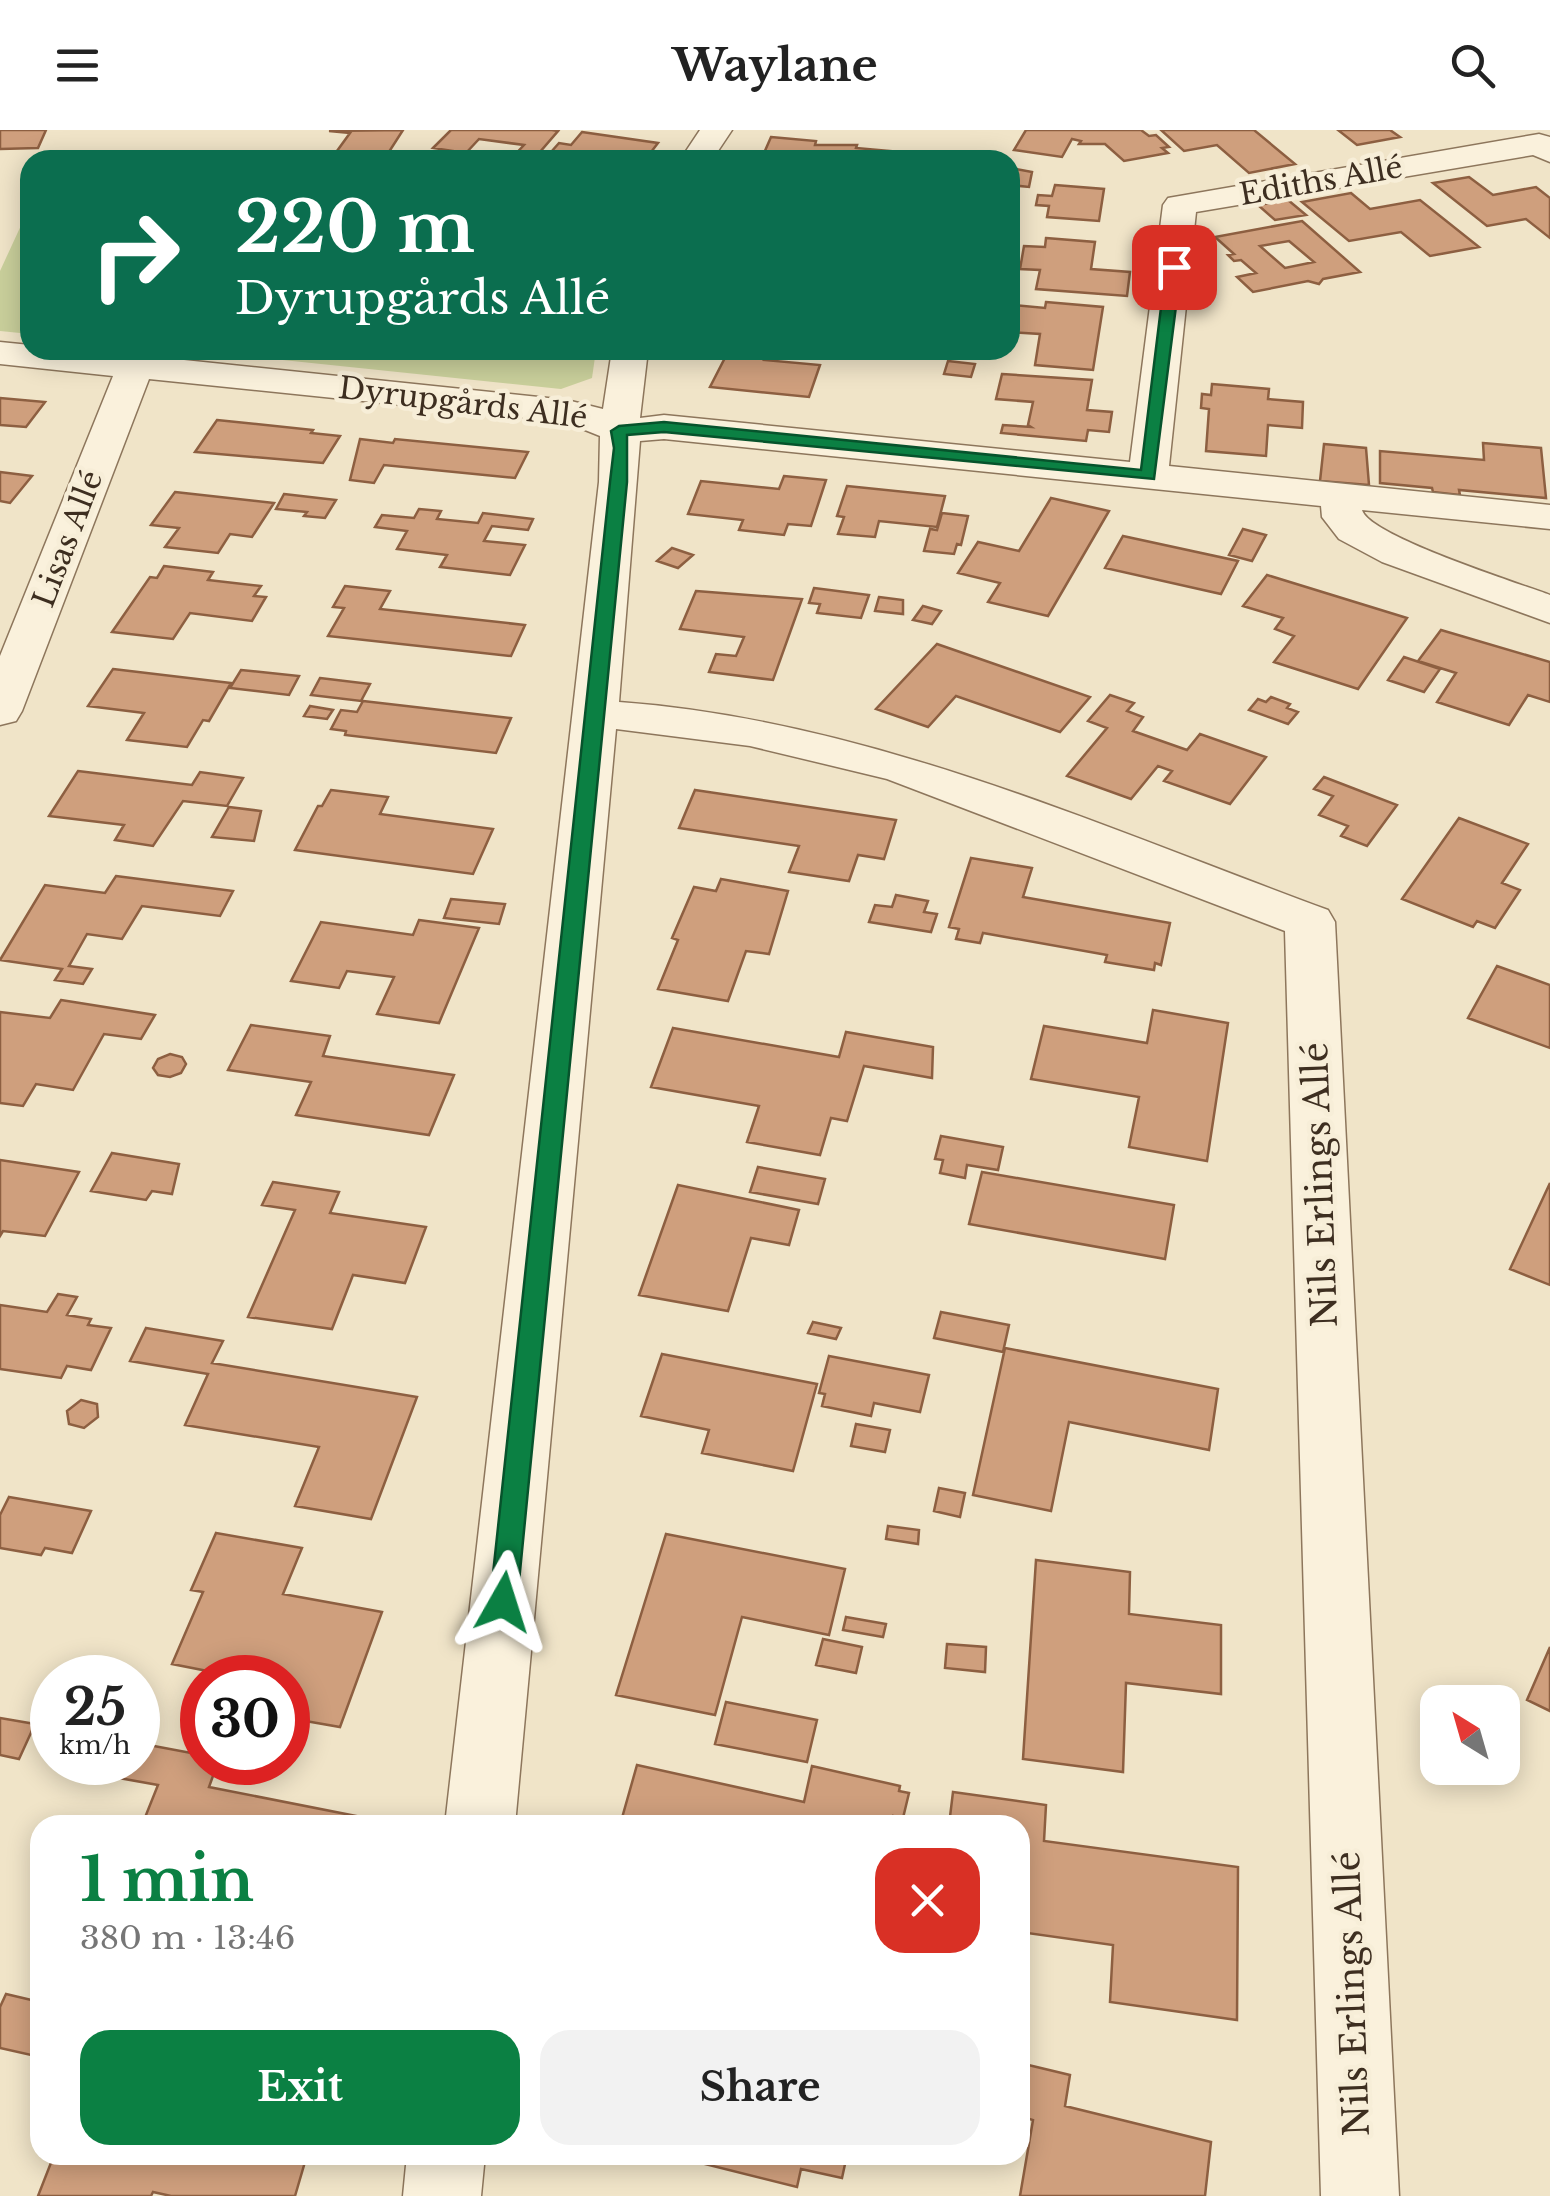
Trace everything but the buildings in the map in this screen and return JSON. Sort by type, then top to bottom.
[{"type":"street","name":"Ediths Allé","points":[[1148,476],[1180,205],[1539,144],[1550,152]]},
{"type":"street","name":"Dyrupgårds Allé","points":[[68,360],[567,411],[604,421],[619,431],[664,427],[1550,517]]},
{"type":"street","points":[[481,1815],[629,360]]},
{"type":"street","name":"Lisas Allé","points":[[0,712],[136,366]]},
{"type":"street","points":[[1341,496],[1342,517],[1370,540],[1550,610]]},
{"type":"street","name":"Nils Erlings Allé","points":[[594,714],[726,727],[855,755],[903,769],[1310,922],[1360,2196]]},
{"type":"street","points":[[442,2196],[445,2165]]},
{"type":"green space","points":[[20,228],[20,333],[0,331],[0,271]]},
{"type":"green space","points":[[284,360],[595,360],[592,378],[561,389]]},
{"type":"route","points":[[503,1602],[622,448],[619,431],[664,427],[1148,476],[1174,267]]}]
